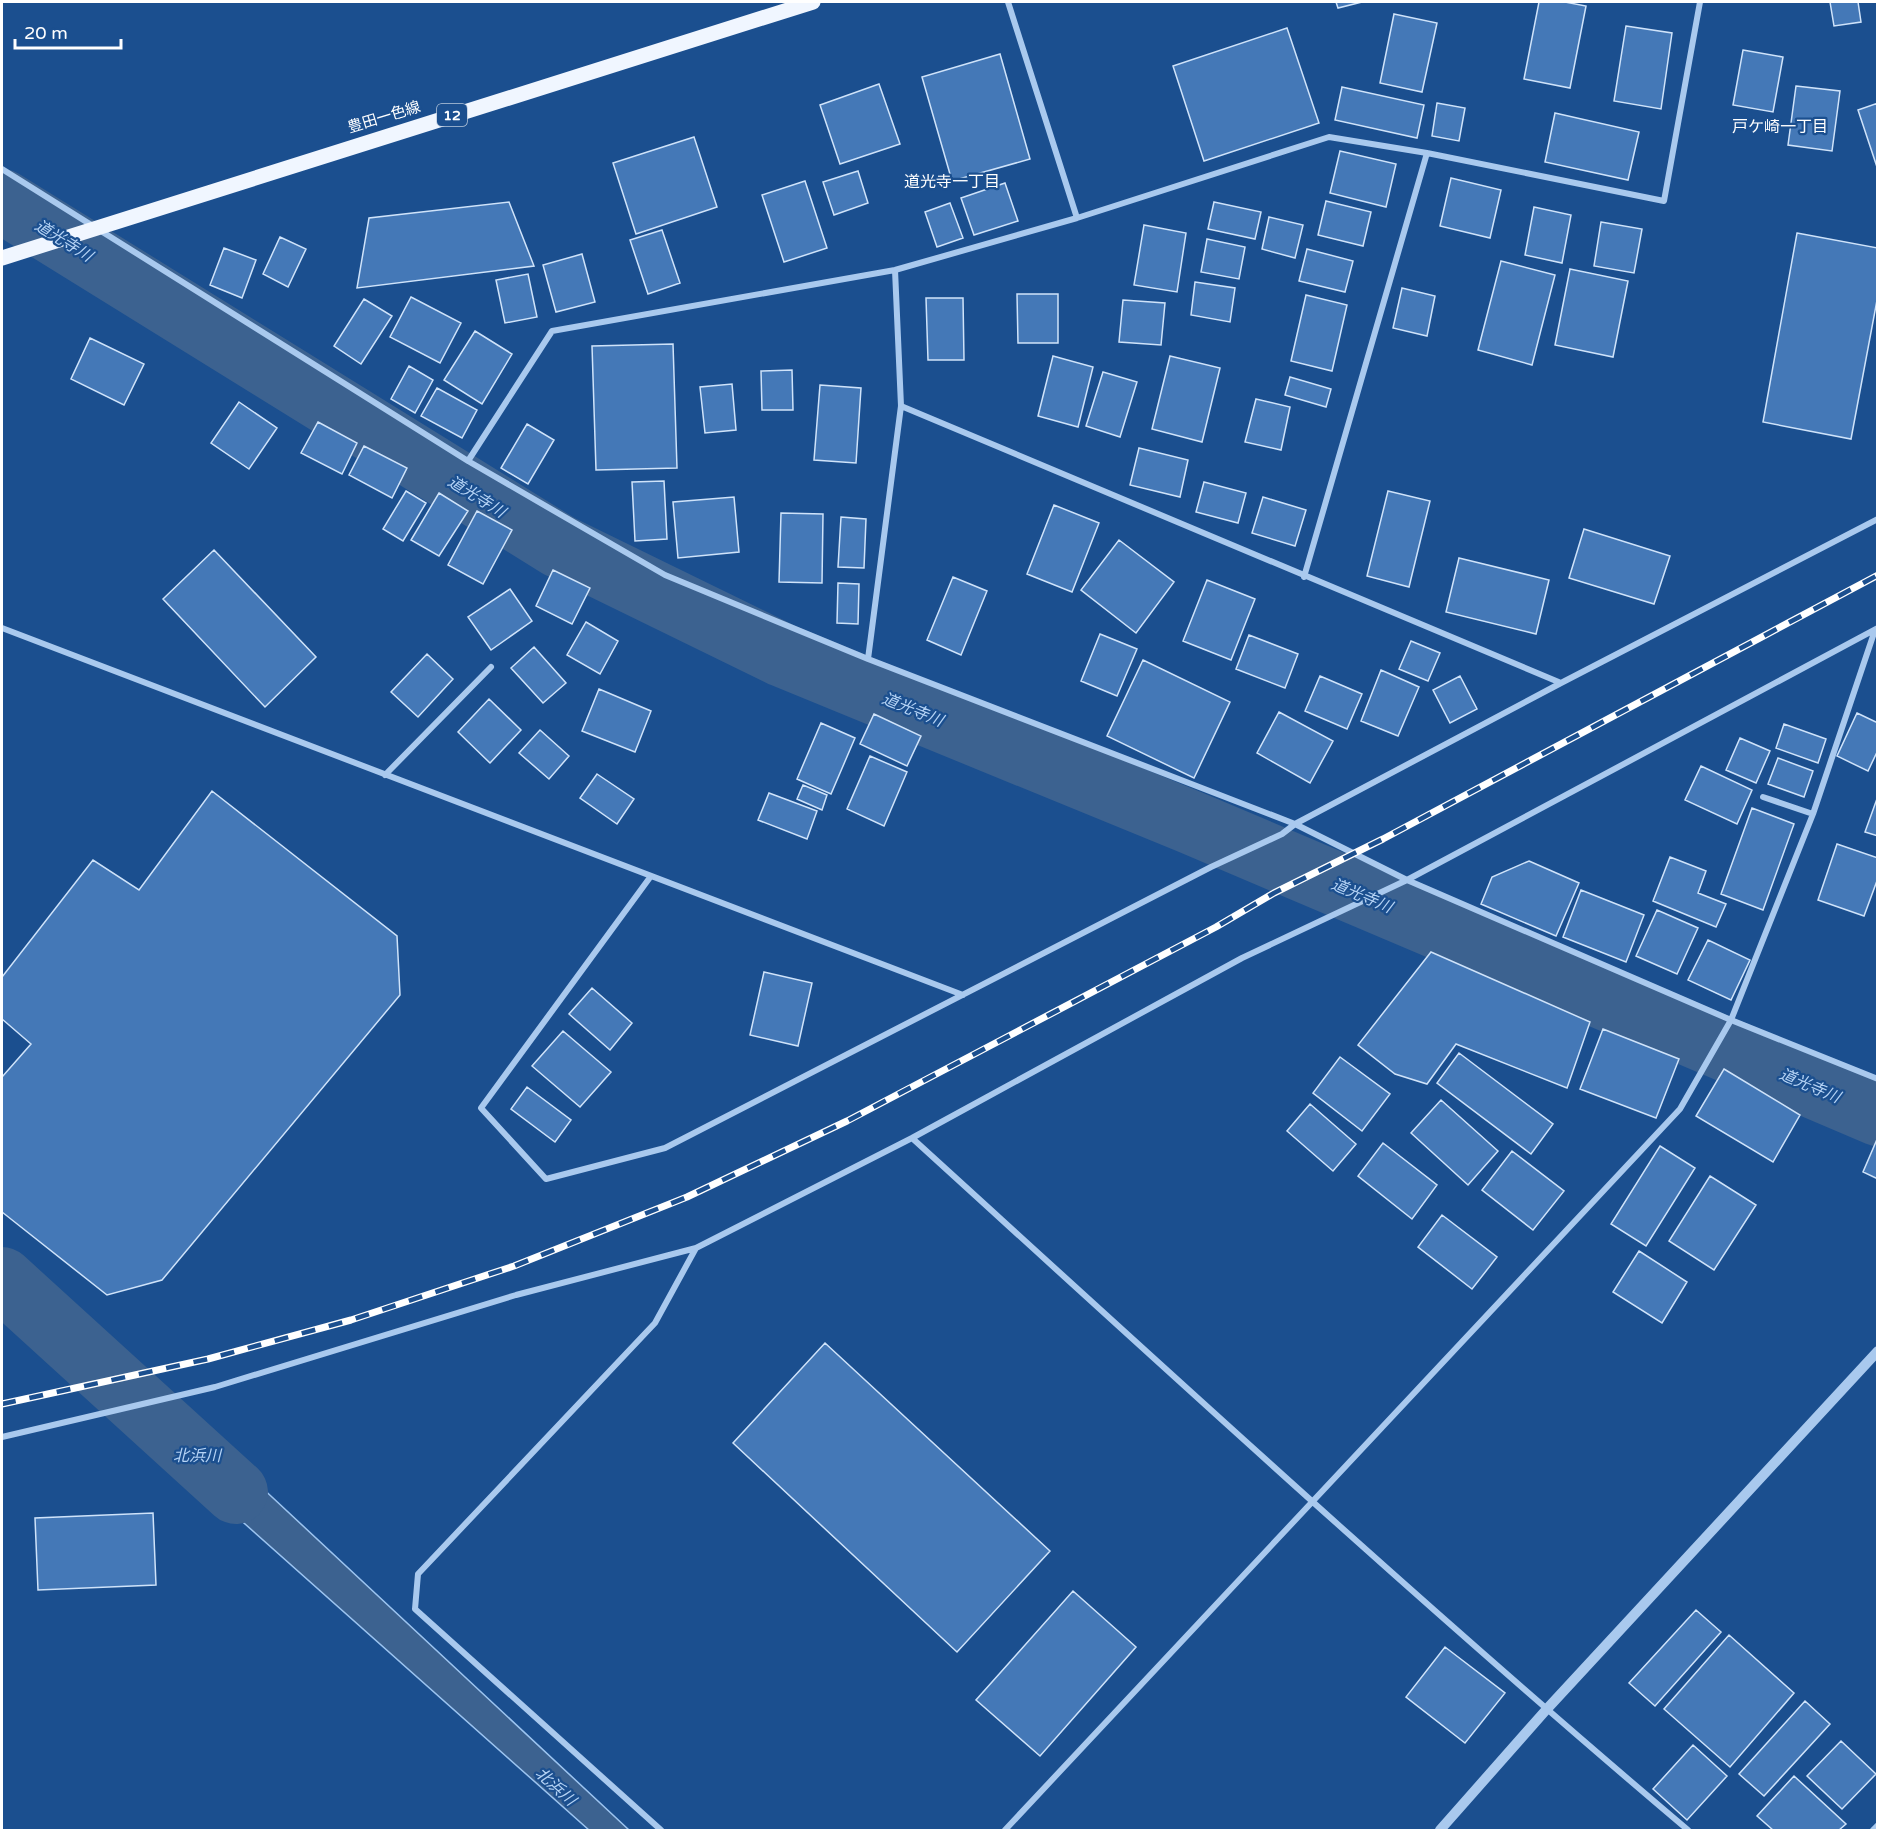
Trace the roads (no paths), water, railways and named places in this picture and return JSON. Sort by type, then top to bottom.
[{"type":"main road","name":"豊田一色線","points":[[2,258],[810,2]]},
{"type":"street","points":[[1008,2],[1077,218]]},
{"type":"street","points":[[468,461],[552,331],[895,270],[1077,218],[1329,138],[1426,153],[1664,201],[1700,2]]},
{"type":"street","points":[[1304,577],[1426,153]]},
{"type":"street","points":[[2,169],[92,228],[468,461],[665,575],[868,659],[1295,824],[1406,880],[1730,1021],[1878,1079]]},
{"type":"street","points":[[868,659],[901,406],[895,270]]},
{"type":"street","points":[[901,406],[1561,683]]},
{"type":"street","points":[[651,876],[481,1108],[546,1179],[665,1148],[1211,867],[1282,834],[1295,824],[1561,683],[1878,519]]},
{"type":"street","points":[[2,628],[963,995]]},
{"type":"street","points":[[1005,1830],[1680,1109],[1730,1021],[1813,814],[1876,628]]},
{"type":"street","points":[[2,1437],[214,1387],[516,1295],[696,1248],[912,1138],[1242,958],[1406,880],[1876,628]]},
{"type":"street","points":[[385,775],[491,667]]},
{"type":"street","points":[[1762,797],[1813,814]]},
{"type":"street","points":[[912,1138],[1312,1502],[1546,1710],[1688,1830]]},
{"type":"street","points":[[661,1830],[415,1609],[418,1575],[655,1323],[696,1248]]},
{"type":"street","points":[[1440,1830],[1546,1710],[1878,1351]]},
{"type":"street","points":[[1873,1830],[1878,1825]]},
{"type":"water","points":[[11,1274],[82,1343],[41,1350],[2,1309],[2,1286]]},
{"type":"water","name":"北浜川","points":[[198,1428],[629,1830],[589,1830],[145,1435]]},
{"type":"waterway","name":"道光寺川","points":[[2,201],[559,546],[782,655],[1190,822],[1878,1114]]},
{"type":"waterway","name":"北浜川","points":[[2,1279],[236,1492]]},
{"type":"railway","points":[[2,1404],[208,1359],[351,1320],[514,1266],[687,1197],[847,1121],[1878,575]]},
{"type":"district","name":"戸ケ崎一丁目","points":[[1780,126]]},
{"type":"district","name":"道光寺一丁目","points":[[952,181]]}]
